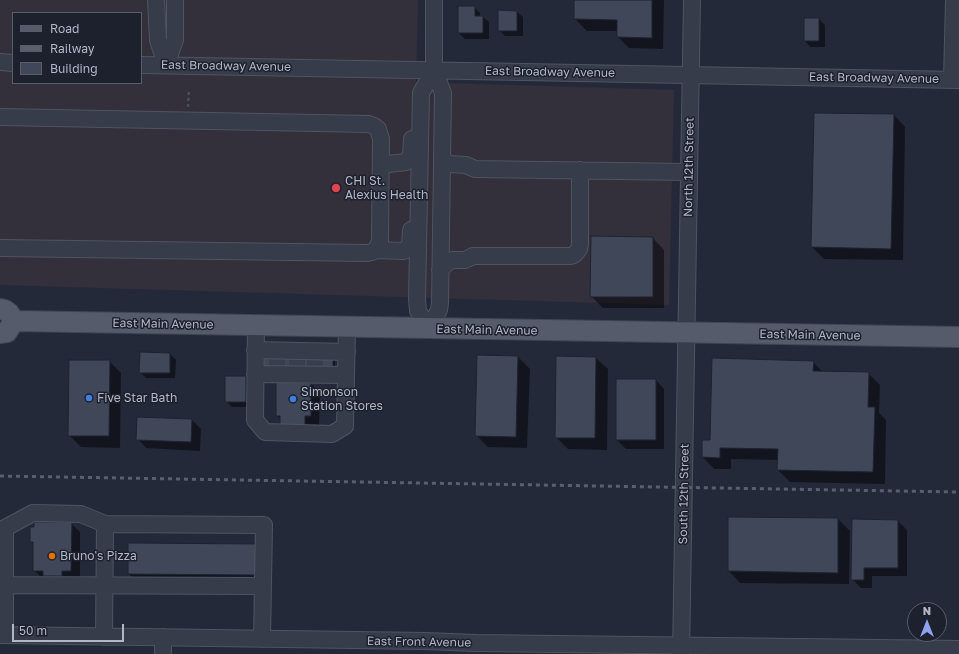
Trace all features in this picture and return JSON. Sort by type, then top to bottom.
[{"type":"main road","name":"East Main Avenue","points":[[5,321],[959,337]]},
{"type":"street","points":[[156,0],[158,40],[166,65]]},
{"type":"street","points":[[166,65],[175,40],[174,0]]},
{"type":"street","points":[[429,329],[439,310],[434,257],[435,171],[442,93],[434,70],[434,0]]},
{"type":"street","name":"North 12th Street","points":[[686,333],[692,0]]},
{"type":"street","points":[[954,0],[955,80]]},
{"type":"street","points":[[0,62],[12,63]]},
{"type":"street","name":"East Broadway Avenue","points":[[142,65],[955,80]]},
{"type":"street","points":[[0,248],[367,253],[376,250],[404,251],[409,247],[411,242],[412,216],[435,171],[420,115],[421,93],[434,70]]},
{"type":"street","points":[[381,166],[403,163],[409,159],[412,150],[412,136],[420,115]]},
{"type":"street","points":[[0,117],[368,124],[374,126],[380,134],[381,166],[380,242],[376,250]]},
{"type":"street","points":[[381,166],[392,171],[435,171],[466,165],[475,169],[688,172]]},
{"type":"street","points":[[376,250],[383,257],[389,259],[434,257],[465,260],[473,256],[574,255],[579,249],[580,244],[580,170]]},
{"type":"street","points":[[419,201],[434,257],[417,299],[418,311],[429,329]]},
{"type":"street","points":[[256,325],[255,420],[265,432],[332,434],[345,426],[347,327]]},
{"type":"street","name":"South 12th Street","points":[[681,650],[686,333]]},
{"type":"street","points":[[255,350],[277,351],[316,371],[346,375]]},
{"type":"street","points":[[255,374],[277,371],[316,352],[346,352]]},
{"type":"street","points":[[2,635],[2,585],[5,528],[33,513],[81,514],[106,524],[264,524],[262,639]]},
{"type":"street","points":[[104,637],[106,524]]},
{"type":"street","points":[[2,585],[263,586]]},
{"type":"street","name":"East Front Avenue","points":[[2,635],[262,639],[425,648],[942,651],[959,649]]},
{"type":"street","points":[[163,638],[163,654]]},
{"type":"path","points":[[188,111],[189,89]]},
{"type":"shaded area","name":"CHI St. Alexius Health","points":[[0,0],[418,0],[416,82],[674,90],[669,305],[0,285]]},
{"type":"building","points":[[574,0],[652,0],[652,38],[617,37],[617,20],[574,19]]},
{"type":"building","points":[[458,6],[475,6],[475,16],[483,16],[483,33],[458,33]]},
{"type":"building","points":[[498,10],[517,11],[517,31],[498,31]]},
{"type":"building","points":[[804,18],[819,18],[819,41],[804,41]]},
{"type":"building","points":[[814,113],[894,114],[891,249],[811,247]]},
{"type":"building","points":[[591,236],[653,237],[653,297],[590,297]]},
{"type":"building","points":[[261,351],[333,352],[333,368],[260,368]]},
{"type":"building","points":[[140,352],[170,353],[170,373],[139,373]]},
{"type":"building","points":[[477,355],[518,356],[516,437],[475,436]]},
{"type":"building","points":[[556,356],[596,357],[595,438],[555,438]]},
{"type":"building","points":[[712,358],[814,361],[813,371],[869,372],[868,407],[875,407],[873,472],[777,470],[778,449],[720,448],[720,458],[702,457],[702,440],[710,440]]},
{"type":"building","name":"Five Star Bath","points":[[69,360],[110,360],[109,436],[68,436]]},
{"type":"building","points":[[225,376],[246,376],[246,402],[225,402]]},
{"type":"building","points":[[616,379],[656,379],[656,440],[616,440]]},
{"type":"building","points":[[276,382],[311,383],[311,416],[305,416],[305,426],[280,426],[280,416],[276,416]]},
{"type":"building","points":[[137,417],[192,419],[191,442],[136,440]]},
{"type":"building","points":[[728,517],[838,518],[838,573],[728,571]]},
{"type":"building","points":[[852,519],[898,520],[898,568],[864,568],[864,580],[851,580]]},
{"type":"building","name":"Bruno's Pizza","points":[[34,522],[72,522],[71,571],[62,571],[62,576],[43,576],[43,571],[33,571],[33,542],[30,542],[30,527],[34,527]]},
{"type":"building","points":[[128,543],[259,544],[258,575],[128,574]]},
{"type":"tunnel","points":[[277,352],[277,368]]},
{"type":"tunnel","points":[[297,352],[297,368]]},
{"type":"tunnel","points":[[315,352],[315,368]]},
{"type":"railway","points":[[0,476],[959,492]]},
{"type":"place","name":"CHI St. Alexius Health","points":[[336,188]]},
{"type":"place","name":"Five Star Bath","points":[[89,398]]},
{"type":"place","name":"Simonson Station Stores","points":[[293,399]]},
{"type":"place","name":"Bruno's Pizza","points":[[52,556]]}]
